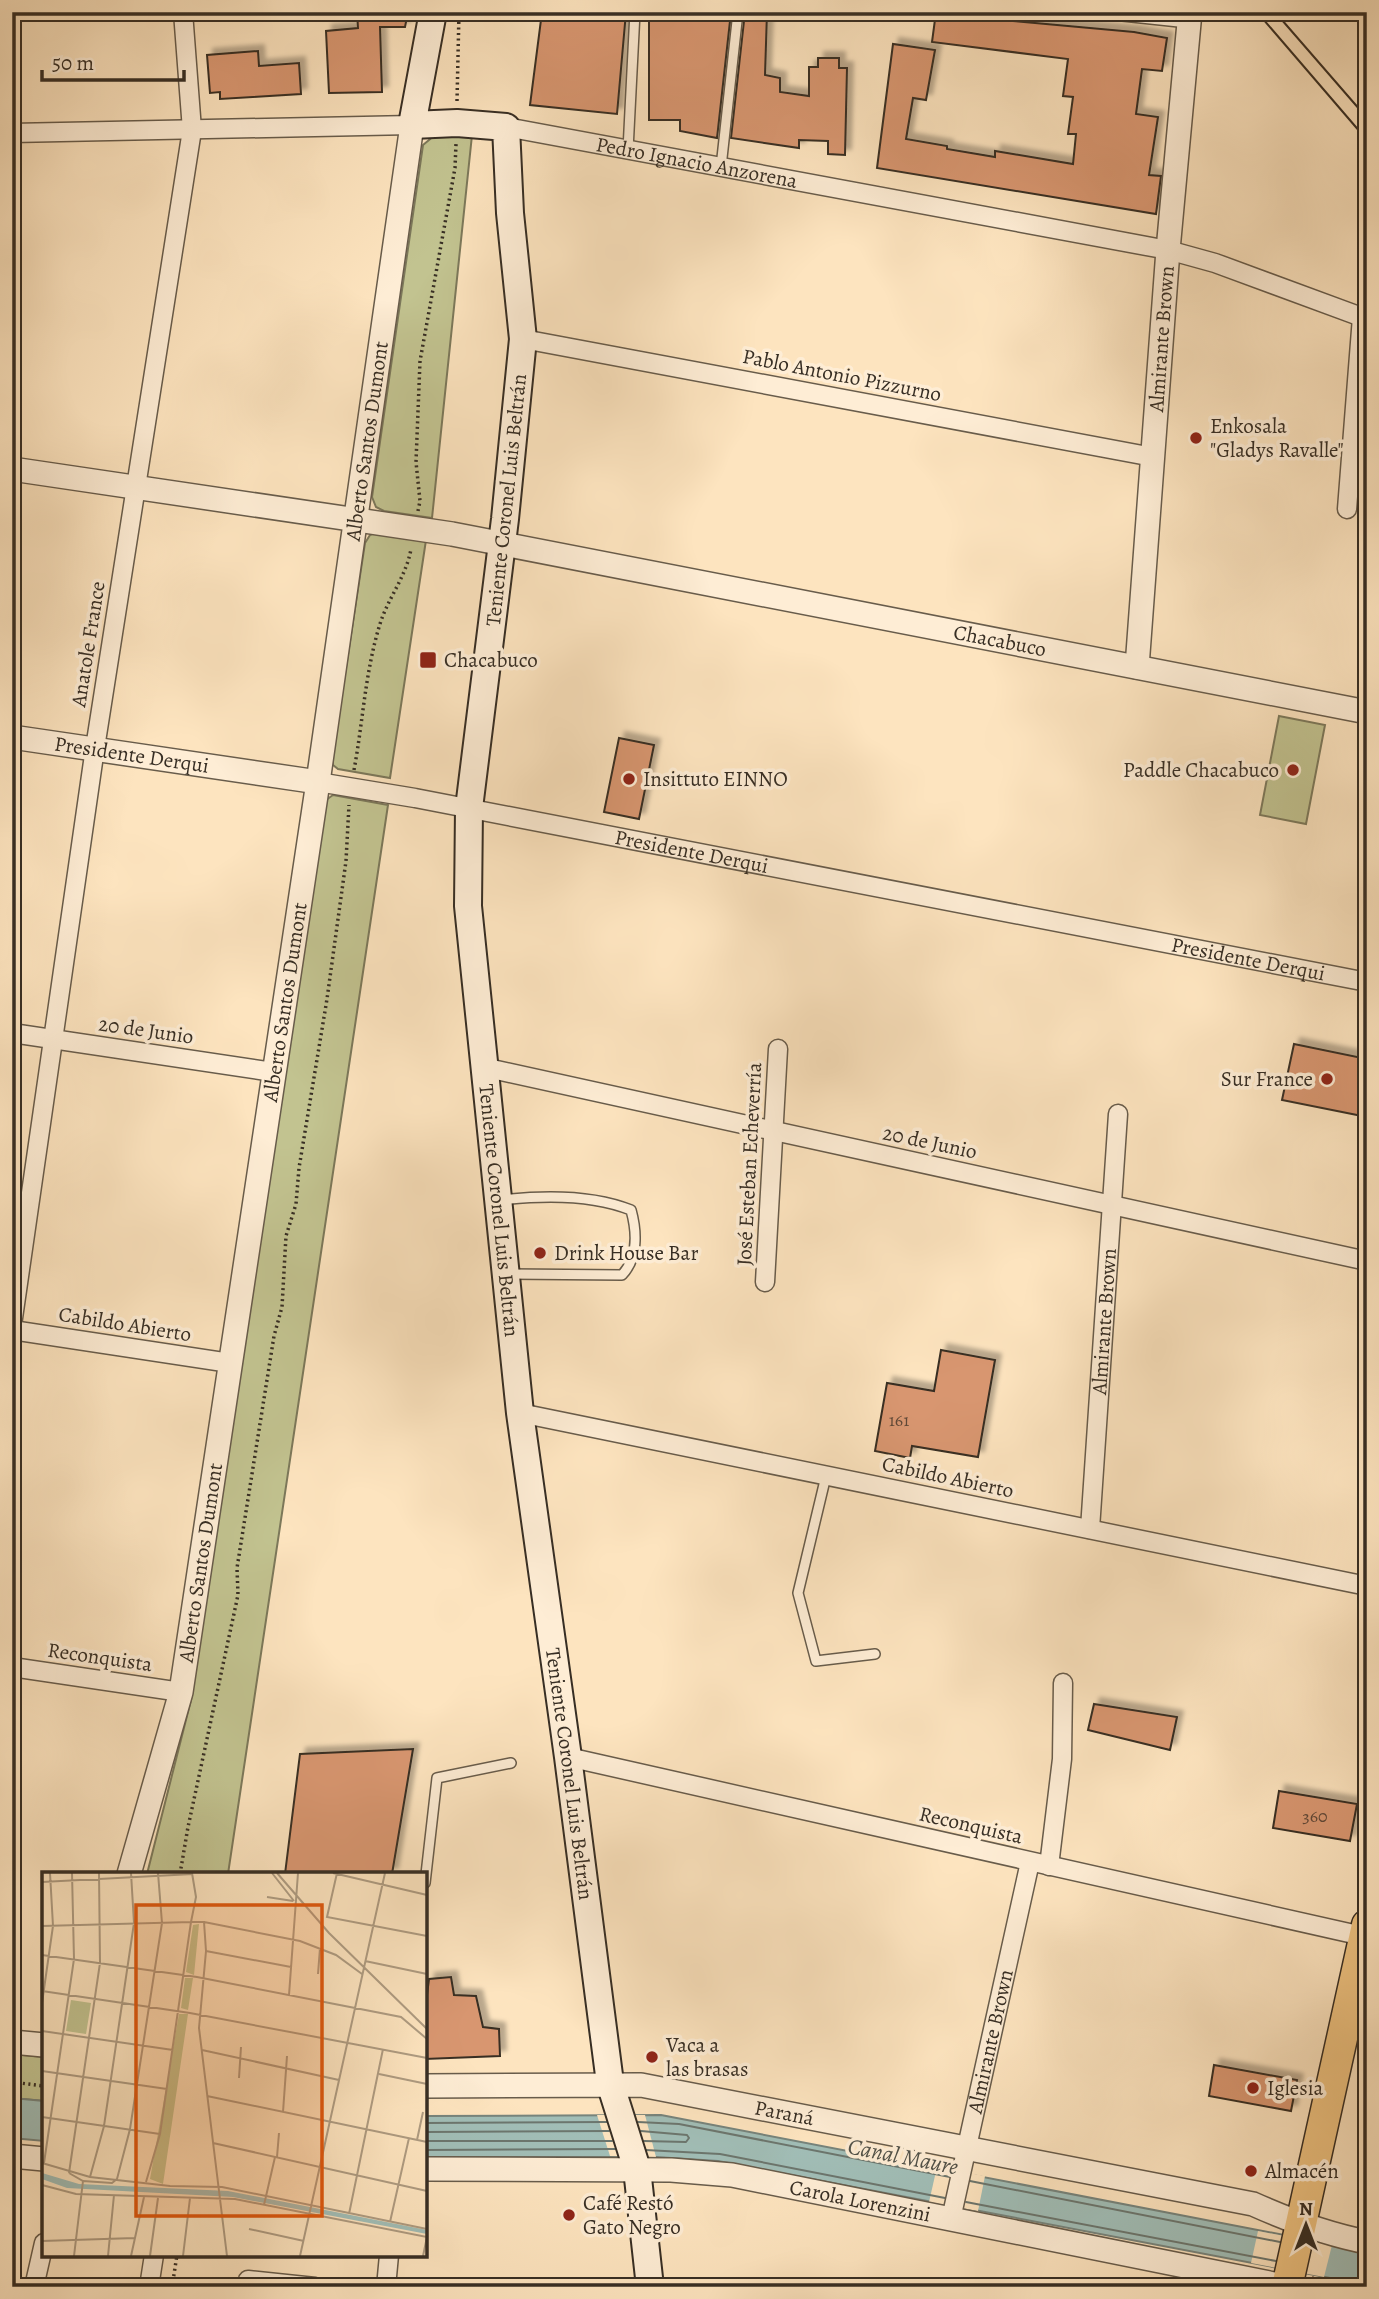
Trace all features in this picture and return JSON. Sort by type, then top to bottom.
[{"type":"main road","points":[[412,125],[433,12]]},
{"type":"main road","name":"Pedro Ignacio Anzorena","points":[[412,125],[457,123],[506,127]]},
{"type":"main road","name":"Teniente Coronel Luis Beltrán","points":[[506,127],[510,213],[523,339],[502,544],[469,808],[468,906],[520,1413],[610,2083],[635,2163],[650,2287]]},
{"type":"main road","points":[[1288,2283],[1366,1933]]},
{"type":"street","name":"Anatole France","points":[[12,1327],[95,748],[192,130],[183,12]]},
{"type":"street","name":"Almirante Brown","points":[[1137,667],[1168,250],[1190,18]]},
{"type":"street","name":"Pedro Ignacio Anzorena","points":[[12,133],[412,125]]},
{"type":"street","name":"Alberto Santos Dumont","points":[[130,1872],[181,1692],[318,782],[412,125]]},
{"type":"street","name":"Pedro Ignacio Anzorena","points":[[506,127],[1168,250],[1215,263],[1364,318]]},
{"type":"street","points":[[1347,509],[1364,318]]},
{"type":"street","name":"Pablo Antonio Pizzurno","points":[[523,339],[1153,457]]},
{"type":"street","name":"Chacabuco","points":[[12,469],[502,544],[1367,712]]},
{"type":"street","name":"Presidente Derqui","points":[[12,737],[318,782],[469,808],[1367,982]]},
{"type":"street","name":"20 de Junio","points":[[12,1033],[273,1072]]},
{"type":"street","name":"José Esteban Echeverría","points":[[765,1282],[778,1049]]},
{"type":"street","name":"20 de Junio","points":[[483,1067],[1367,1261]]},
{"type":"street","name":"Almirante Brown","points":[[1090,1529],[1118,1114]]},
{"type":"street","name":"Cabildo Abierto","points":[[12,1327],[230,1363]]},
{"type":"street","name":"Cabildo Abierto","points":[[520,1413],[1367,1586]]},
{"type":"street","name":"Reconquista","points":[[12,1667],[181,1692]]},
{"type":"street","points":[[1049,1866],[1062,1759],[1063,1683]]},
{"type":"street","name":"Reconquista","points":[[568,1757],[1030,1862],[1366,1933]]},
{"type":"street","name":"Almirante Brown","points":[[953,2213],[1030,1862]]},
{"type":"street","points":[[12,2042],[42,2045]]},
{"type":"street","name":"Paraná","points":[[427,2086],[610,2083],[641,2085],[1253,2204],[1299,2231],[1367,2242]]},
{"type":"street","points":[[12,2156],[42,2159]]},
{"type":"street","name":"Carola Lorenzini","points":[[427,2169],[635,2163],[732,2175],[953,2213],[1288,2283]]},
{"type":"street","points":[[34,2287],[42,2252]]},
{"type":"street","points":[[149,2287],[154,2257]]},
{"type":"street","points":[[386,2287],[389,2257]]},
{"type":"street","points":[[248,2280],[315,2287]]},
{"type":"lane","points":[[628,150],[635,12]]},
{"type":"lane","points":[[722,167],[738,12]]},
{"type":"lane","points":[[1085,12],[1190,18]]},
{"type":"lane","points":[[499,1200],[555,1196],[615,1203],[631,1210],[635,1226],[631,1265],[622,1275],[507,1274]]},
{"type":"lane","points":[[826,1476],[798,1593],[816,1661],[875,1654]]},
{"type":"lane","points":[[426,1872],[437,1778],[511,1763]]},
{"type":"path","points":[[180,1872],[238,1595],[237,1568],[244,1515],[274,1336],[282,1307],[286,1236],[296,1204],[301,1155],[327,999],[346,861],[351,788],[371,662],[380,622],[408,567],[420,501],[416,462],[421,361],[455,168],[459,12]]},
{"type":"path","points":[[12,2082],[42,2085]]},
{"type":"path","points":[[172,2287],[177,2257]]},
{"type":"green space","points":[[435,135],[472,135],[432,518],[384,511],[376,507],[372,497],[423,145]]},
{"type":"green space","points":[[374,533],[426,540],[390,778],[338,769],[333,765],[332,759],[365,543]]},
{"type":"green space","name":"Paddle Chacabuco","points":[[1279,716],[1325,725],[1306,824],[1260,815]]},
{"type":"green space","points":[[333,795],[388,805],[228,1872],[148,1872],[191,1700],[326,800]]},
{"type":"green space","points":[[12,2054],[42,2057],[42,2101],[12,2098]]},
{"type":"water","points":[[12,2098],[42,2101],[42,2141],[12,2138]]},
{"type":"water","points":[[661,2115],[1367,2251],[1367,2285],[718,2161],[656,2157],[427,2157],[427,2116]]},
{"type":"pier","points":[[597,2115],[645,2115],[656,2157],[610,2156]]},
{"type":"pier","points":[[937,2167],[985,2176],[978,2211],[929,2202]]},
{"type":"pier","points":[[1258,2231],[1332,2245],[1324,2277],[1251,2263]]},
{"type":"building","points":[[357,12],[408,12],[405,27],[380,27],[382,92],[329,93],[326,31],[358,28]]},
{"type":"building","points":[[542,12],[626,12],[617,114],[530,105]]},
{"type":"building","points":[[649,12],[731,12],[717,138],[680,131],[680,120],[649,120]]},
{"type":"building","points":[[745,12],[767,12],[765,75],[780,78],[780,92],[809,96],[809,67],[818,67],[818,58],[839,58],[839,68],[847,68],[845,155],[828,154],[828,141],[799,140],[799,148],[731,138]]},
{"type":"building","points":[[936,12],[1134,32],[1167,38],[1162,71],[1142,69],[1136,114],[1158,117],[1149,175],[1161,176],[1156,214],[877,168],[893,44],[935,50],[926,100],[913,98],[906,139],[995,157],[995,151],[1073,164],[1076,134],[1068,134],[1073,97],[1063,96],[1068,59],[932,42]]},
{"type":"building","points":[[258,51],[259,66],[299,63],[301,94],[220,99],[220,92],[210,93],[207,55]]},
{"type":"building","name":"Insittuto EINNO","points":[[619,738],[654,745],[639,819],[604,812]]},
{"type":"building","name":"Sur France","points":[[1294,1044],[1367,1059],[1367,1117],[1282,1100]]},
{"type":"building","points":[[941,1350],[995,1360],[978,1457],[912,1446],[910,1458],[875,1451],[887,1383],[934,1391]]},
{"type":"building","points":[[1094,1704],[1177,1717],[1170,1750],[1088,1730]]},
{"type":"building","points":[[413,1749],[392,1872],[285,1872],[300,1754]]},
{"type":"building","points":[[1279,1791],[1357,1804],[1350,1841],[1273,1828]]},
{"type":"building","points":[[451,1977],[454,1995],[476,1996],[483,2027],[499,2029],[500,2056],[427,2059],[429,1979]]},
{"type":"building","name":"Iglesia","points":[[1214,2065],[1297,2080],[1291,2111],[1209,2096]]},
{"type":"tram line","points":[[1257,12],[1367,140]]},
{"type":"tram line","points":[[1275,12],[1367,118]]},
{"type":"place","name":"Enkosala \"Gladys Ravalle\"","points":[[1196,438]]},
{"type":"place","name":"Chacabuco","points":[[428,660]]},
{"type":"place","name":"Paddle Chacabuco","points":[[1293,770]]},
{"type":"place","name":"Insittuto EINNO","points":[[629,779]]},
{"type":"place","name":"Sur France","points":[[1327,1079]]},
{"type":"place","name":"Drink House Bar","points":[[540,1253]]},
{"type":"place","name":"Vaca a las brasas","points":[[652,2057]]},
{"type":"place","name":"Iglesia","points":[[1253,2088]]},
{"type":"place","name":"Almacén","points":[[1251,2171]]},
{"type":"place","name":"Café Restó Gato Negro","points":[[569,2215]]},
{"type":"water label","name":"Canal Maure","points":[[903,2156]]}]
